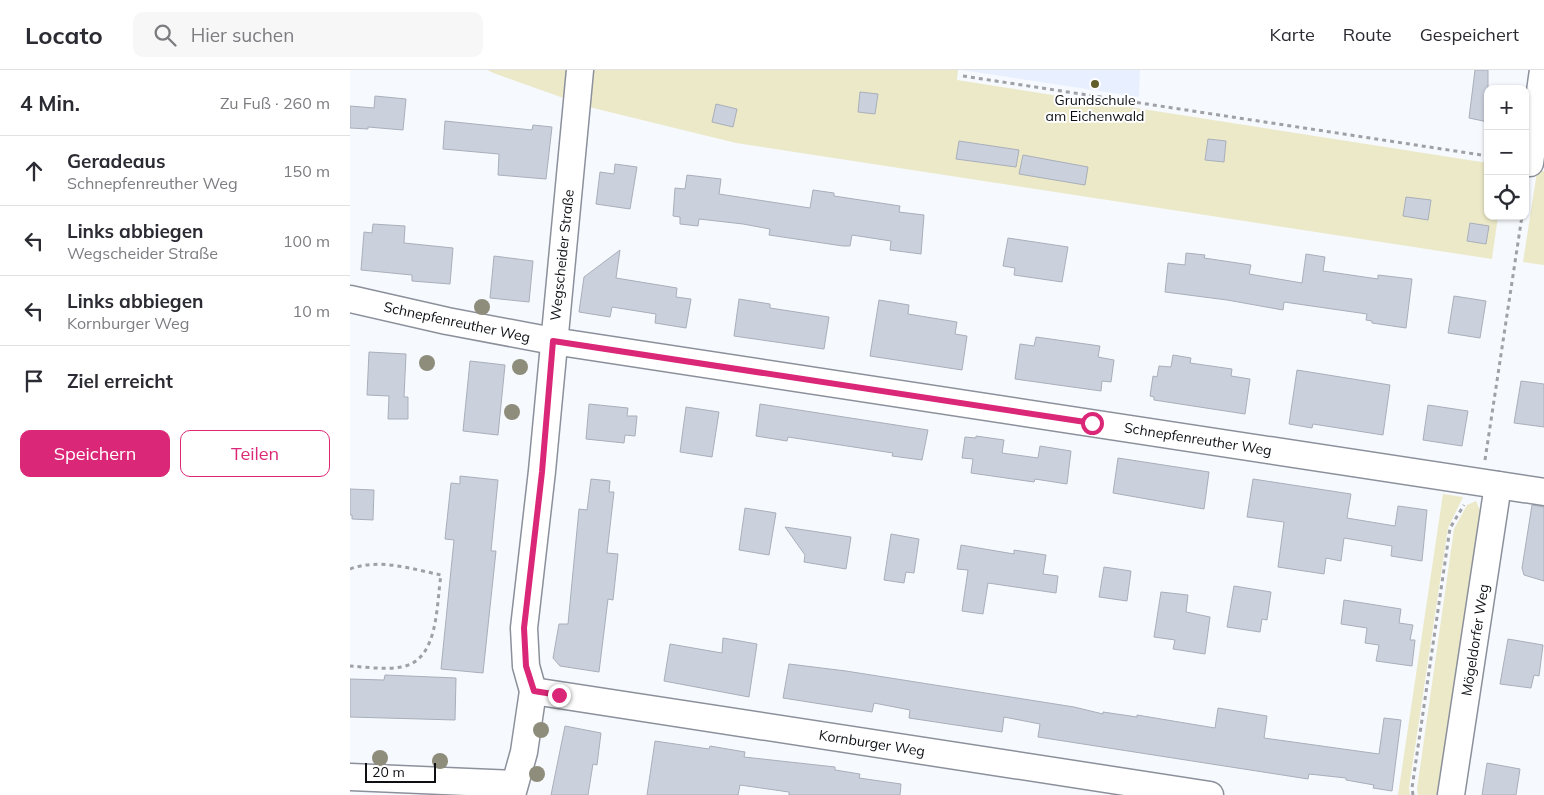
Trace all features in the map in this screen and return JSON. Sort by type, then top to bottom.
[{"type":"street","name":"Wegscheider Straße","points":[[513,789],[524,752],[534,691],[526,666],[524,628],[542,472],[580,70]]},
{"type":"street","points":[[1530,163],[1543,70]]},
{"type":"street","name":"Schnepfenreuther Weg","points":[[350,299],[447,321],[553,341],[1544,492]]},
{"type":"street","name":"Mögeldorfer Weg","points":[[1451,795],[1498,485]]},
{"type":"street","name":"Kornburger Weg","points":[[534,691],[1210,795]]},
{"type":"street","points":[[350,777],[513,789]]},
{"type":"path","points":[[963,76],[1484,155]]},
{"type":"path","points":[[350,569],[358,566],[390,565],[441,575],[432,637],[428,648],[418,662],[399,668],[350,666]]},
{"type":"shaded area","points":[[487,70],[571,70],[569,100],[496,74]]},
{"type":"shaded area","points":[[589,70],[958,70],[957,80],[1484,162],[1484,220],[1497,220],[1492,259],[736,143],[585,106]]},
{"type":"shaded area","name":"Grundschule am Eichenwald","points":[[962,70],[1140,70],[1139,97]]},
{"type":"shaded area","points":[[1544,171],[1544,265],[1523,262],[1537,172]]},
{"type":"shaded area","points":[[1443,494],[1463,497],[1448,528],[1409,788],[1410,795],[1398,795]]},
{"type":"shaded area","points":[[1476,501],[1482,515],[1444,795],[1418,795],[1417,789],[1454,529],[1467,505]]},
{"type":"building","points":[[1475,70],[1488,70],[1488,85],[1484,85],[1484,121],[1469,118]]},
{"type":"building","points":[[860,92],[878,94],[875,114],[858,112]]},
{"type":"building","points":[[375,96],[406,99],[403,130],[368,127],[368,129],[350,128],[350,106],[374,108]]},
{"type":"building","points":[[716,104],[737,109],[733,127],[712,122]]},
{"type":"building","points":[[445,121],[532,130],[533,125],[552,127],[546,179],[498,175],[499,154],[443,149]]},
{"type":"building","points":[[1208,139],[1226,141],[1224,162],[1205,160]]},
{"type":"building","points":[[959,141],[1019,150],[1016,167],[956,159]]},
{"type":"building","points":[[1023,155],[1088,167],[1085,185],[1019,174]]},
{"type":"building","points":[[615,164],[637,167],[630,209],[596,204],[600,172],[614,174]]},
{"type":"building","points":[[687,175],[721,179],[719,194],[810,208],[813,190],[834,193],[834,196],[900,206],[899,212],[924,215],[921,254],[890,250],[891,241],[852,235],[850,246],[843,246],[769,235],[770,229],[743,224],[699,219],[698,226],[680,224],[680,217],[673,216],[675,188],[685,189]]},
{"type":"building","points":[[1406,197],[1431,200],[1428,220],[1403,216]]},
{"type":"building","points":[[1470,223],[1489,226],[1486,244],[1467,241]]},
{"type":"building","points":[[373,224],[405,226],[404,243],[453,248],[450,284],[412,281],[412,275],[361,270],[364,232],[372,233]]},
{"type":"building","points":[[1008,238],[1068,247],[1062,282],[1014,275],[1015,268],[1003,266]]},
{"type":"building","points":[[620,250],[616,278],[677,288],[676,297],[691,299],[686,328],[655,323],[656,314],[612,307],[610,317],[579,312],[584,277]]},
{"type":"building","points":[[1186,253],[1205,255],[1204,258],[1251,265],[1249,274],[1302,283],[1306,254],[1325,257],[1323,271],[1378,279],[1378,275],[1412,279],[1406,328],[1372,323],[1372,321],[1366,320],[1367,314],[1284,302],[1283,310],[1165,292],[1168,263],[1185,265]]},
{"type":"building","points":[[494,256],[533,261],[529,302],[490,298]]},
{"type":"building","points":[[1454,296],[1486,301],[1480,338],[1448,333]]},
{"type":"building","points":[[739,299],[770,304],[770,308],[829,317],[824,349],[734,336]]},
{"type":"building","points":[[879,300],[909,305],[908,314],[957,322],[955,334],[967,336],[962,370],[870,356]]},
{"type":"building","points":[[1036,337],[1100,346],[1098,357],[1114,360],[1111,382],[1102,381],[1101,391],[1015,379],[1020,344],[1034,346]]},
{"type":"building","points":[[369,352],[406,354],[404,397],[408,397],[408,419],[388,419],[389,396],[367,395]]},
{"type":"building","points":[[1173,355],[1191,358],[1190,363],[1232,369],[1231,376],[1250,379],[1245,414],[1154,400],[1154,397],[1150,396],[1153,376],[1157,377],[1159,366],[1171,367]]},
{"type":"building","points":[[470,361],[505,365],[498,435],[463,431]]},
{"type":"building","points":[[1297,370],[1390,385],[1383,435],[1313,424],[1312,428],[1289,424]]},
{"type":"building","points":[[1521,381],[1544,384],[1544,427],[1514,423]]},
{"type":"building","points":[[589,404],[628,408],[627,416],[637,416],[635,436],[625,435],[624,443],[586,439]]},
{"type":"building","points":[[760,404],[928,430],[922,460],[892,456],[893,453],[788,437],[787,441],[756,436]]},
{"type":"building","points":[[1428,405],[1468,411],[1462,446],[1423,440]]},
{"type":"building","points":[[686,407],[719,412],[712,457],[680,452]]},
{"type":"building","points":[[976,436],[1004,440],[1002,453],[1038,458],[1040,446],[1071,451],[1067,484],[1035,479],[1034,482],[971,473],[973,459],[962,458],[965,437],[976,438]]},
{"type":"building","points":[[1118,458],[1209,472],[1204,509],[1113,493]]},
{"type":"building","points":[[460,476],[498,480],[491,551],[496,551],[483,673],[441,669],[454,540],[445,539],[451,483],[460,484]]},
{"type":"building","points":[[591,479],[610,481],[609,492],[614,492],[607,553],[618,554],[613,600],[608,599],[599,672],[560,666],[553,658],[559,624],[568,624],[579,509],[587,510]]},
{"type":"building","points":[[1253,479],[1351,494],[1347,518],[1395,526],[1398,506],[1427,510],[1422,561],[1391,556],[1392,546],[1344,538],[1341,561],[1326,558],[1324,574],[1278,567],[1284,522],[1247,517]]},
{"type":"building","points":[[350,489],[374,490],[373,520],[352,519],[352,515],[350,515]]},
{"type":"building","points":[[1532,505],[1544,507],[1544,581],[1524,575],[1522,568]]},
{"type":"building","points":[[745,508],[776,513],[769,555],[739,550]]},
{"type":"building","points":[[785,527],[851,537],[846,569],[804,562],[805,555]]},
{"type":"building","points":[[891,534],[919,539],[914,573],[906,572],[904,583],[884,580]]},
{"type":"building","points":[[961,545],[1014,554],[1014,550],[1046,555],[1043,574],[1058,576],[1056,593],[988,583],[983,614],[962,611],[968,570],[957,569]]},
{"type":"building","points":[[1104,567],[1131,571],[1127,601],[1099,597]]},
{"type":"building","points":[[1234,586],[1271,592],[1267,620],[1262,619],[1260,632],[1227,627]]},
{"type":"building","points":[[1161,592],[1188,595],[1186,612],[1210,617],[1205,654],[1173,649],[1175,640],[1154,637]]},
{"type":"building","points":[[1344,600],[1401,609],[1399,623],[1413,625],[1410,640],[1415,640],[1412,666],[1376,661],[1379,645],[1365,643],[1367,628],[1341,624]]},
{"type":"building","points":[[723,638],[757,644],[749,697],[664,681],[670,644],[722,653]]},
{"type":"building","points":[[1508,639],[1543,645],[1539,676],[1534,675],[1531,688],[1500,684]]},
{"type":"building","points":[[789,664],[846,671],[1074,707],[1103,714],[1103,712],[1137,717],[1137,715],[1215,728],[1218,708],[1267,716],[1264,738],[1379,754],[1384,718],[1401,720],[1392,791],[1373,788],[1374,785],[1346,780],[1346,778],[1309,774],[1308,779],[1038,737],[1040,724],[1004,717],[1002,732],[909,718],[910,710],[874,703],[872,712],[783,698]]},
{"type":"building","points":[[385,675],[456,678],[455,720],[350,717],[350,679],[384,680]]},
{"type":"building","points":[[565,726],[601,733],[597,765],[593,764],[588,795],[551,795]]},
{"type":"building","points":[[655,741],[709,749],[710,746],[745,752],[744,757],[835,767],[835,770],[860,774],[859,778],[901,784],[900,795],[789,795],[789,792],[740,785],[738,795],[647,795]]},
{"type":"building","points":[[1487,763],[1520,769],[1516,795],[1482,795]]},
{"type":"place","name":"Grundschule am Eichenwald","points":[[1095,84]]},
{"type":"route","points":[[559,695],[534,691],[526,666],[524,628],[542,472],[553,341],[1092,423]]}]
